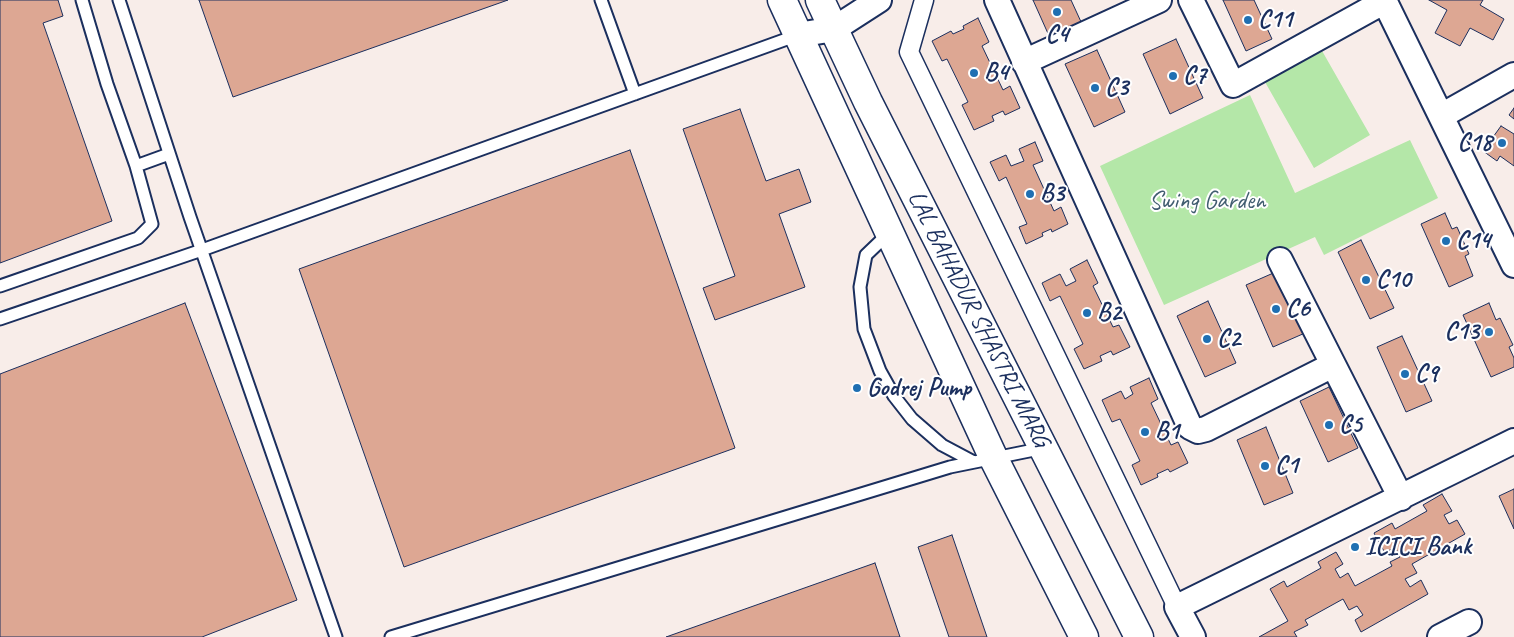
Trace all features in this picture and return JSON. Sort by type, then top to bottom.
[{"type":"main road","name":"LAL BAHADUR SHASTRI MARG","points":[[782,0],[890,232],[984,461],[1084,637]]},
{"type":"main road","name":"LAL BAHADUR SHASTRI MARG","points":[[820,0],[868,102],[1140,637]]},
{"type":"street","points":[[798,35],[834,29],[879,0]]},
{"type":"street","points":[[924,0],[909,52],[1193,637]]},
{"type":"street","points":[[997,0],[1190,427],[1198,431],[1206,429],[1333,365]]},
{"type":"street","points":[[1024,62],[1160,0]]},
{"type":"street","points":[[1191,0],[1234,85],[1385,0],[1443,115],[1514,265]]},
{"type":"street","points":[[1443,115],[1514,75]]},
{"type":"street","points":[[1280,260],[1401,498]]},
{"type":"street","points":[[1177,607],[1514,441]]},
{"type":"street","points":[[1440,637],[1468,622]]},
{"type":"lane","points":[[0,286],[138,238],[152,224],[136,166],[107,84],[82,0]]},
{"type":"lane","points":[[119,0],[169,154],[336,637]]},
{"type":"lane","points":[[601,0],[636,94]]},
{"type":"lane","points":[[0,319],[202,250],[798,35]]},
{"type":"lane","points":[[136,166],[169,154]]},
{"type":"lane","points":[[890,232],[866,255],[860,287],[864,329],[894,396],[912,419],[942,445],[984,461]]},
{"type":"lane","points":[[391,637],[950,467],[1044,448]]},
{"type":"green space","points":[[1317,42],[1370,135],[1314,168],[1261,75]]},
{"type":"green space","name":"Swing Garden","points":[[1250,95],[1295,193],[1410,140],[1438,198],[1324,255],[1315,237],[1164,305],[1100,166]]},
{"type":"building","points":[[0,0],[58,0],[63,16],[43,23],[112,221],[0,263]]},
{"type":"building","points":[[199,0],[508,0],[233,97]]},
{"type":"building","name":"C4","points":[[1033,0],[1071,0],[1082,24],[1050,38]]},
{"type":"building","name":"C11","points":[[1223,0],[1254,0],[1272,39],[1246,51]]},
{"type":"building","points":[[1429,0],[1483,0],[1480,5],[1504,19],[1493,40],[1470,28],[1460,46],[1435,33],[1447,10]]},
{"type":"building","name":"B4","points":[[978,18],[989,42],[982,46],[1003,90],[1010,86],[1020,108],[1005,115],[1003,111],[992,116],[994,121],[974,130],[962,105],[968,102],[947,59],[942,61],[932,41],[951,31],[953,34],[964,29],[963,26]]},
{"type":"building","name":"C7","points":[[1176,39],[1203,98],[1170,114],[1143,54]]},
{"type":"building","name":"C3","points":[[1097,50],[1125,112],[1094,127],[1065,64]]},
{"type":"building","name":"C18","points":[[1514,108],[1514,119],[1509,115]]},
{"type":"building","points":[[740,109],[766,181],[799,169],[811,202],[779,214],[805,287],[715,320],[703,288],[735,276],[683,129]]},
{"type":"building","name":"C18","points":[[1501,126],[1514,134],[1514,166],[1500,156],[1497,161],[1483,151]]},
{"type":"building","name":"B3","points":[[1035,142],[1043,161],[1033,165],[1054,211],[1061,207],[1068,224],[1052,232],[1051,229],[1042,233],[1043,236],[1026,244],[1019,227],[1027,224],[1006,177],[999,181],[990,162],[1006,155],[1011,166],[1024,161],[1019,149]]},
{"type":"building","points":[[630,150],[735,448],[404,567],[299,269]]},
{"type":"building","name":"C14","points":[[1445,213],[1452,229],[1457,227],[1469,254],[1465,256],[1473,276],[1449,287],[1421,224]]},
{"type":"building","name":"C10","points":[[1361,240],[1394,308],[1370,319],[1338,252]]},
{"type":"building","name":"B2","points":[[1087,260],[1098,283],[1093,286],[1113,327],[1119,325],[1130,347],[1113,355],[1111,351],[1100,356],[1102,361],[1084,369],[1074,349],[1083,344],[1060,296],[1050,301],[1042,283],[1060,274],[1066,286],[1076,281],[1070,269]]},
{"type":"building","name":"C6","points":[[1278,271],[1305,333],[1273,347],[1246,285]]},
{"type":"building","name":"C2","points":[[1208,301],[1236,363],[1205,377],[1177,316]]},
{"type":"building","points":[[185,303],[297,600],[202,637],[0,637],[0,374]]},
{"type":"building","name":"C13","points":[[1489,303],[1496,320],[1500,318],[1513,345],[1509,347],[1514,358],[1514,367],[1491,377],[1463,315]]},
{"type":"building","name":"C9","points":[[1402,336],[1432,401],[1406,412],[1377,347]]},
{"type":"building","name":"B1","points":[[1149,378],[1158,399],[1151,403],[1171,445],[1178,442],[1188,463],[1170,472],[1168,469],[1157,474],[1158,477],[1141,485],[1132,465],[1140,461],[1120,419],[1112,422],[1102,400],[1121,391],[1125,399],[1133,394],[1130,387]]},
{"type":"building","name":"C5","points":[[1329,387],[1358,448],[1328,462],[1300,401]]},
{"type":"building","name":"C1","points":[[1266,427],[1293,493],[1264,505],[1237,440]]},
{"type":"building","points":[[1514,489],[1514,529],[1499,496]]},
{"type":"building","points":[[1442,494],[1452,511],[1444,515],[1449,524],[1457,520],[1465,534],[1412,564],[1417,573],[1405,579],[1410,587],[1421,580],[1428,594],[1361,632],[1355,620],[1363,615],[1357,606],[1349,610],[1343,599],[1305,620],[1308,625],[1294,632],[1297,637],[1259,637],[1288,621],[1270,589],[1284,581],[1287,587],[1321,568],[1318,562],[1336,552],[1343,564],[1335,569],[1340,578],[1348,573],[1355,586],[1392,566],[1390,562],[1400,557],[1395,547],[1385,553],[1374,533],[1392,523],[1395,529],[1427,511],[1423,505]]},
{"type":"building","points":[[952,535],[987,637],[949,637],[918,547]]},
{"type":"building","points":[[875,563],[900,637],[666,637]]},
{"type":"place","name":"C4","points":[[1057,12]]},
{"type":"place","name":"C11","points":[[1248,20]]},
{"type":"place","name":"B4","points":[[974,73]]},
{"type":"place","name":"C7","points":[[1173,76]]},
{"type":"place","name":"C3","points":[[1095,88]]},
{"type":"place","name":"C18","points":[[1502,143]]},
{"type":"place","name":"B3","points":[[1030,194]]},
{"type":"place","name":"C14","points":[[1446,241]]},
{"type":"place","name":"C10","points":[[1366,280]]},
{"type":"place","name":"C6","points":[[1276,309]]},
{"type":"place","name":"B2","points":[[1087,313]]},
{"type":"place","name":"C13","points":[[1489,332]]},
{"type":"place","name":"C2","points":[[1207,339]]},
{"type":"place","name":"C9","points":[[1405,374]]},
{"type":"place","name":"Godrej Pump","points":[[857,388]]},
{"type":"place","name":"C5","points":[[1329,425]]},
{"type":"place","name":"B1","points":[[1145,432]]},
{"type":"place","name":"C1","points":[[1265,466]]},
{"type":"place","name":"ICICI Bank","points":[[1355,547]]}]
